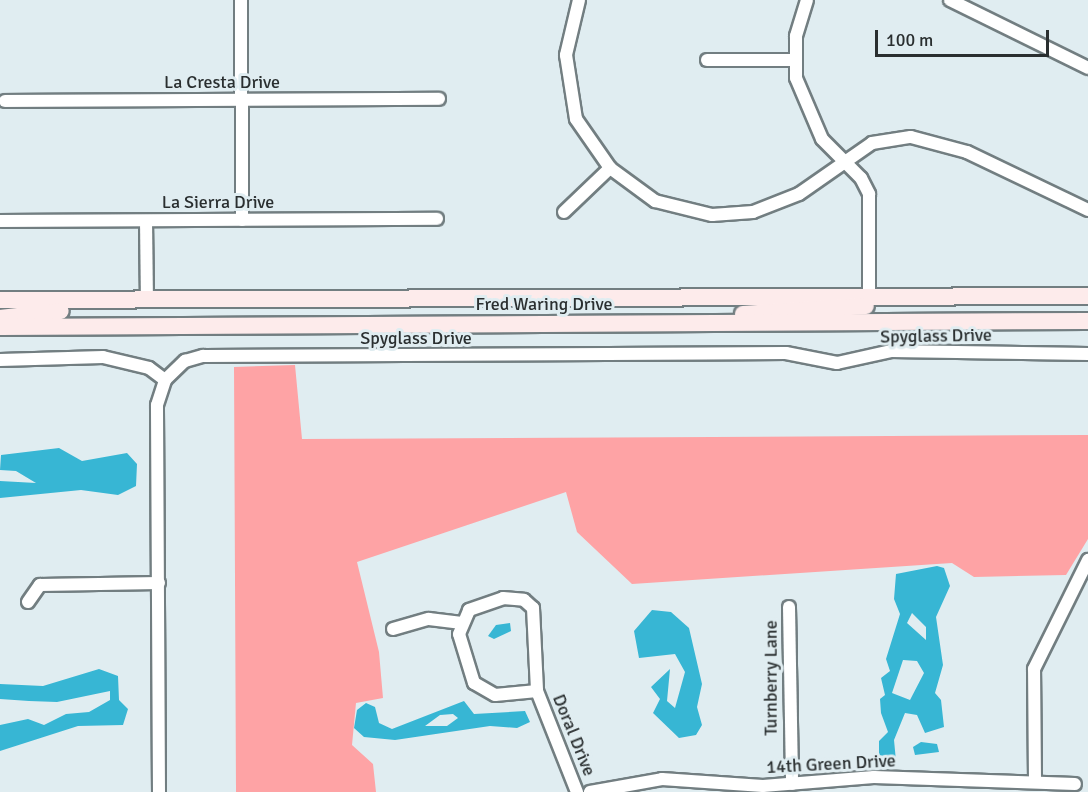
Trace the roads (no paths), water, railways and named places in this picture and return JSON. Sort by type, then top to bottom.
[{"type":"main road","name":"Fred Waring Drive","points":[[0,300],[1088,296]]},
{"type":"main road","points":[[704,322],[770,310],[861,308],[869,297]]},
{"type":"main road","points":[[0,318],[36,311],[137,311],[147,299]]},
{"type":"main road","points":[[1048,321],[1088,310]]},
{"type":"main road","name":"Fred Waring Drive","points":[[0,327],[1088,321]]},
{"type":"street","points":[[241,0],[242,220]]},
{"type":"street","points":[[579,0],[568,30],[565,76],[576,119],[610,168],[655,201],[733,215],[799,194],[843,158],[883,140],[926,138],[967,152],[1088,210]]},
{"type":"street","points":[[807,0],[794,60],[814,126],[843,158],[869,194],[869,297]]},
{"type":"street","points":[[950,0],[1088,68]]},
{"type":"street","points":[[706,60],[794,60]]},
{"type":"street","name":"La Cresta Drive","points":[[5,101],[439,99]]},
{"type":"street","points":[[564,212],[610,168]]},
{"type":"street","name":"La Sierra Drive","points":[[0,221],[437,219]]},
{"type":"street","points":[[146,220],[147,299]]},
{"type":"street","name":"Spyglass Drive","points":[[165,380],[176,366],[202,356],[786,353],[837,363],[891,351],[1088,354]]},
{"type":"street","points":[[0,360],[103,357],[149,368],[165,380],[157,405],[159,792]]},
{"type":"street","points":[[1035,780],[1034,669],[1088,560]]},
{"type":"street","points":[[28,602],[40,585],[159,583]]},
{"type":"street","name":"Doral Drive","points":[[537,691],[495,695],[480,689],[461,646],[460,623],[469,610],[503,598],[529,604],[536,614],[537,691],[577,792]]},
{"type":"street","name":"Turnberry Lane","points":[[789,607],[792,784]]},
{"type":"street","points":[[393,629],[429,619],[460,623]]},
{"type":"street","name":"14th Green Drive","points":[[590,792],[662,779],[792,784],[874,777],[1035,780],[1075,784]]},
{"type":"water","points":[[59,448],[82,461],[127,453],[137,464],[136,486],[118,495],[81,490],[0,498],[0,481],[36,483],[16,471],[0,470],[1,455]]},
{"type":"water","points":[[937,566],[944,568],[950,586],[936,617],[943,665],[935,693],[941,700],[944,727],[925,733],[917,715],[905,713],[894,740],[896,761],[879,762],[879,741],[888,732],[881,713],[880,699],[885,695],[881,678],[890,671],[886,659],[900,614],[894,599],[896,574]],"holes":[[[912,613],[926,627],[926,640],[907,623]],[[903,660],[917,661],[924,673],[910,700],[892,693]]]},
{"type":"water","points":[[652,610],[671,612],[689,628],[702,684],[697,707],[702,725],[696,735],[679,738],[653,713],[660,699],[651,687],[670,669],[667,701],[675,708],[685,672],[675,654],[639,658],[634,631]]},
{"type":"water","points":[[510,623],[511,631],[494,639],[488,636],[496,625]]},
{"type":"water","points":[[99,669],[118,676],[119,700],[128,709],[123,725],[78,726],[0,751],[0,725],[28,719],[44,725],[66,714],[89,712],[110,700],[110,691],[57,702],[29,701],[0,699],[0,684],[43,686]]},
{"type":"water","points":[[464,701],[474,714],[525,711],[530,722],[517,728],[490,726],[395,740],[364,737],[354,728],[357,710],[366,703],[375,707],[379,723],[392,729]],"holes":[[[453,714],[458,718],[447,726],[425,726],[440,715]]]},
{"type":"water","points":[[921,742],[937,744],[939,752],[915,755],[913,747]]}]
